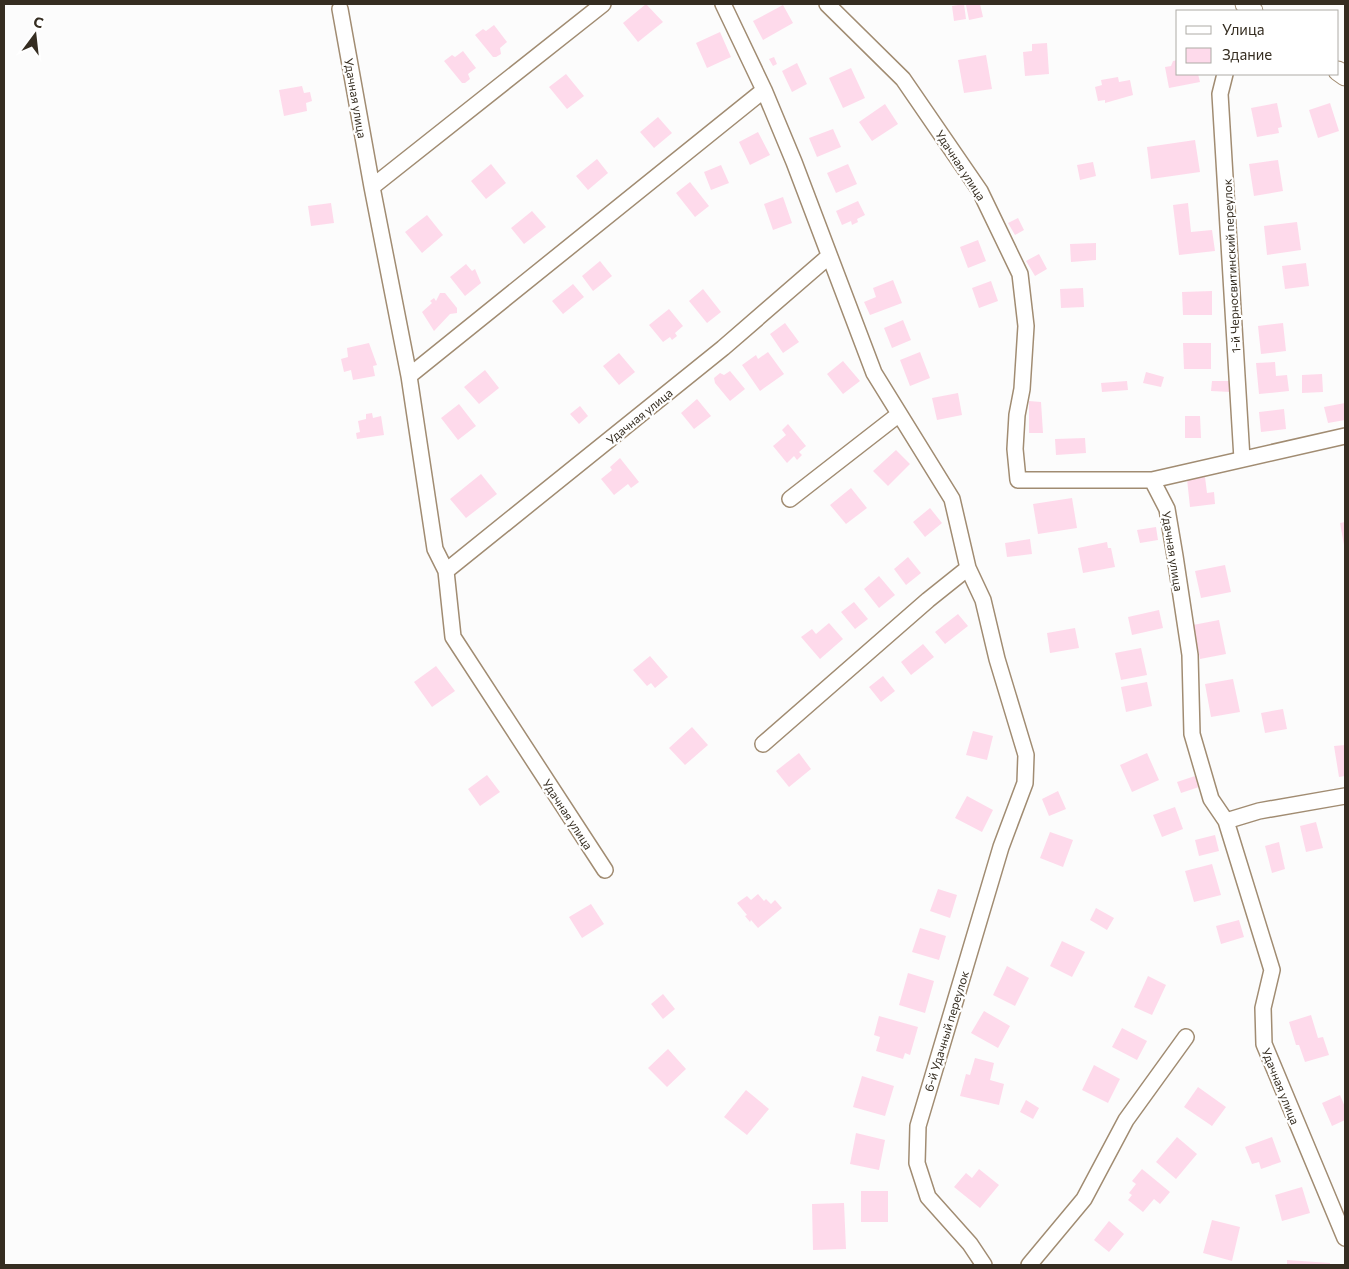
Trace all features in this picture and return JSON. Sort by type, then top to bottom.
[{"type":"street","points":[[372,188],[603,4]]},
{"type":"street","points":[[723,4],[764,90],[794,162],[828,257],[874,373],[898,415],[952,499],[968,568],[928,600],[763,744]]},
{"type":"street","name":"Удачная улица","points":[[827,4],[904,79],[980,191],[1020,274],[1026,326],[1022,389],[1017,415],[1015,450],[1018,480],[1152,480],[1167,509],[1190,655],[1192,734],[1211,799],[1226,820],[1272,970],[1263,1008],[1264,1044],[1345,1238]]},
{"type":"street","name":"Удачная улица","points":[[340,9],[372,188],[409,376],[435,549],[446,571],[453,637],[605,870]]},
{"type":"street","name":"1-й Черносвитинский переулок","points":[[1225,75],[1220,94],[1242,459]]},
{"type":"street","points":[[409,376],[764,90]]},
{"type":"street","name":"Удачная улица","points":[[446,571],[723,348],[828,257]]},
{"type":"street","points":[[790,499],[898,415]]},
{"type":"street","points":[[1152,480],[1345,436]]},
{"type":"street","name":"6-й Удачный переулок","points":[[968,568],[983,600],[997,659],[1026,755],[1025,783],[1001,847],[918,1126],[917,1163],[928,1197],[970,1244],[984,1265]]},
{"type":"street","points":[[1226,820],[1260,811],[1345,796]]},
{"type":"street","points":[[1029,1265],[1084,1199],[1126,1120],[1186,1037]]},
{"type":"building","points":[[646,4],[663,22],[638,42],[623,23]]},
{"type":"building","points":[[964,4],[966,19],[954,21],[952,6]]},
{"type":"building","points":[[980,4],[983,17],[969,20],[966,5]]},
{"type":"building","points":[[783,5],[793,23],[763,40],[753,21]]},
{"type":"building","points":[[494,25],[507,42],[500,48],[501,54],[496,57],[493,57],[475,35],[483,29],[486,31]]},
{"type":"building","points":[[720,32],[731,57],[707,68],[696,43]]},
{"type":"building","points":[[1047,43],[1049,74],[1025,76],[1023,52],[1032,51],[1032,44]]},
{"type":"building","points":[[463,51],[476,68],[468,74],[470,79],[465,83],[462,83],[444,61],[452,55],[455,57]]},
{"type":"building","points":[[986,55],[992,89],[964,93],[958,60]]},
{"type":"building","points":[[774,57],[777,64],[773,66],[769,59]]},
{"type":"building","points":[[1176,60],[1176,75],[1198,75],[1200,82],[1169,88],[1165,67],[1171,66],[1173,61]]},
{"type":"building","points":[[797,63],[807,84],[792,92],[782,71]]},
{"type":"building","points":[[851,68],[865,98],[843,108],[829,78]]},
{"type":"building","points":[[566,74],[584,96],[567,109],[549,87]]},
{"type":"building","points":[[1118,77],[1119,82],[1130,80],[1133,95],[1105,103],[1105,100],[1098,101],[1095,87],[1102,85],[1101,80]]},
{"type":"building","points":[[302,86],[304,93],[310,92],[312,101],[306,103],[307,111],[284,116],[279,90]]},
{"type":"building","points":[[1277,103],[1282,127],[1278,128],[1279,133],[1257,137],[1251,108]]},
{"type":"building","points":[[1330,103],[1339,131],[1318,138],[1309,110]]},
{"type":"building","points":[[885,104],[898,124],[872,141],[859,122]]},
{"type":"building","points":[[658,117],[672,133],[654,148],[640,132]]},
{"type":"building","points":[[833,129],[841,147],[817,157],[809,138]]},
{"type":"building","points":[[758,132],[770,155],[750,165],[739,142]]},
{"type":"building","points":[[1195,140],[1200,172],[1151,179],[1147,147]]},
{"type":"building","points":[[597,159],[608,173],[588,190],[576,176]]},
{"type":"building","points":[[1278,160],[1283,191],[1254,196],[1249,164]]},
{"type":"building","points":[[1093,162],[1096,176],[1080,180],[1077,165]]},
{"type":"building","points":[[491,164],[506,183],[486,199],[471,181]]},
{"type":"building","points":[[848,164],[857,184],[836,193],[827,173]]},
{"type":"building","points":[[721,165],[729,183],[711,190],[704,172]]},
{"type":"building","points":[[690,182],[709,206],[695,217],[676,193]]},
{"type":"building","points":[[783,197],[792,223],[773,230],[764,204]]},
{"type":"building","points":[[858,201],[865,215],[857,219],[858,222],[852,225],[851,221],[842,225],[836,211]]},
{"type":"building","points":[[331,203],[334,223],[311,226],[308,206]]},
{"type":"building","points":[[1188,203],[1191,232],[1212,230],[1215,251],[1179,255],[1173,205]]},
{"type":"building","points":[[532,211],[546,227],[524,244],[511,228]]},
{"type":"building","points":[[427,215],[443,235],[422,253],[405,232]]},
{"type":"building","points":[[1018,218],[1024,230],[1015,235],[1008,223]]},
{"type":"building","points":[[1297,222],[1301,250],[1267,255],[1264,226]]},
{"type":"building","points":[[978,240],[986,261],[968,268],[960,247]]},
{"type":"building","points":[[1096,243],[1096,260],[1071,262],[1070,244]]},
{"type":"building","points":[[1039,254],[1047,269],[1035,276],[1026,261]]},
{"type":"building","points":[[600,261],[612,276],[593,291],[582,276]]},
{"type":"building","points":[[1306,263],[1309,286],[1285,289],[1282,266]]},
{"type":"building","points":[[466,264],[472,271],[475,269],[481,283],[465,296],[450,277]]},
{"type":"building","points":[[893,280],[902,303],[870,315],[864,302],[876,297],[873,288]]},
{"type":"building","points":[[991,281],[998,301],[979,308],[972,288]]},
{"type":"building","points":[[573,284],[584,297],[563,314],[552,301]]},
{"type":"building","points":[[1083,288],[1084,307],[1061,308],[1060,289]]},
{"type":"building","points":[[703,289],[721,312],[707,323],[689,301]]},
{"type":"building","points":[[1212,291],[1212,315],[1183,315],[1182,292]]},
{"type":"building","points":[[440,293],[445,293],[457,308],[457,313],[450,314],[434,331],[422,312],[432,303],[430,301],[434,298],[436,301]]},
{"type":"building","points":[[669,309],[683,326],[675,333],[677,336],[672,340],[670,337],[663,342],[649,325]]},
{"type":"building","points":[[903,320],[911,340],[892,348],[884,328]]},
{"type":"building","points":[[785,323],[799,342],[783,353],[770,334]]},
{"type":"building","points":[[1283,323],[1286,351],[1261,354],[1258,326]]},
{"type":"building","points":[[369,343],[377,365],[373,366],[375,376],[353,380],[351,370],[344,372],[341,359],[348,357],[347,348]]},
{"type":"building","points":[[1183,343],[1211,343],[1211,369],[1184,369]]},
{"type":"building","points":[[768,352],[784,374],[760,391],[742,365],[756,355],[758,359]]},
{"type":"building","points":[[920,352],[930,378],[910,386],[900,360]]},
{"type":"building","points":[[619,353],[635,372],[619,385],[603,366]]},
{"type":"building","points":[[843,361],[860,381],[843,394],[827,374]]},
{"type":"building","points":[[1275,362],[1276,376],[1287,375],[1289,391],[1259,394],[1256,363]]},
{"type":"building","points":[[485,370],[499,388],[479,404],[464,387]]},
{"type":"building","points":[[730,371],[745,389],[730,401],[715,383],[714,378],[720,373],[724,375]]},
{"type":"building","points":[[1146,372],[1164,377],[1161,387],[1143,383]]},
{"type":"building","points":[[1322,374],[1323,392],[1302,393],[1302,375]]},
{"type":"building","points":[[1127,381],[1128,390],[1102,392],[1101,383]]},
{"type":"building","points":[[1212,381],[1232,381],[1231,392],[1211,391]]},
{"type":"building","points":[[958,393],[962,415],[937,420],[932,398]]},
{"type":"building","points":[[697,399],[711,416],[694,429],[681,413]]},
{"type":"building","points":[[1029,401],[1041,402],[1043,433],[1029,433]]},
{"type":"building","points":[[1345,403],[1345,420],[1328,423],[1324,407]]},
{"type":"building","points":[[459,404],[476,426],[458,440],[441,418]]},
{"type":"building","points":[[580,406],[588,416],[579,424],[570,414]]},
{"type":"building","points":[[1284,409],[1286,429],[1261,432],[1259,412]]},
{"type":"building","points":[[372,413],[373,418],[381,416],[384,435],[357,439],[356,433],[360,432],[358,421],[366,419],[366,414]]},
{"type":"building","points":[[1185,416],[1200,416],[1201,438],[1185,438]]},
{"type":"building","points":[[788,424],[806,446],[799,452],[802,455],[797,460],[794,456],[787,463],[773,446],[786,435],[782,430]]},
{"type":"building","points":[[1085,438],[1086,453],[1056,455],[1055,439]]},
{"type":"building","points":[[896,450],[910,464],[888,486],[873,471]]},
{"type":"building","points":[[620,458],[639,482],[631,488],[628,484],[614,495],[601,479],[612,470],[610,467]]},
{"type":"building","points":[[481,474],[497,494],[466,518],[450,499]]},
{"type":"building","points":[[1205,477],[1207,493],[1214,492],[1215,504],[1190,507],[1187,479]]},
{"type":"building","points":[[851,488],[867,508],[846,524],[830,505]]},
{"type":"building","points":[[1072,498],[1077,528],[1038,534],[1033,504]]},
{"type":"building","points":[[930,508],[942,523],[925,537],[913,522]]},
{"type":"building","points":[[1345,522],[1345,544],[1344,545],[1340,523]]},
{"type":"building","points":[[1156,527],[1158,540],[1140,543],[1137,530]]},
{"type":"building","points":[[1030,539],[1032,554],[1007,557],[1005,543]]},
{"type":"building","points":[[1107,542],[1108,548],[1111,548],[1115,567],[1083,573],[1078,548]]},
{"type":"building","points":[[908,557],[921,573],[906,585],[894,569]]},
{"type":"building","points":[[1225,565],[1231,592],[1201,598],[1195,571]]},
{"type":"building","points":[[879,576],[895,595],[879,608],[864,589]]},
{"type":"building","points":[[854,602],[868,619],[855,629],[841,612]]},
{"type":"building","points":[[1159,610],[1163,628],[1132,635],[1128,617]]},
{"type":"building","points":[[958,614],[968,626],[945,644],[935,632]]},
{"type":"building","points":[[1219,620],[1226,654],[1200,659],[1193,625]]},
{"type":"building","points":[[829,623],[843,639],[820,659],[801,637],[812,629],[816,634]]},
{"type":"building","points":[[1075,628],[1079,648],[1050,653],[1047,633]]},
{"type":"building","points":[[923,644],[934,657],[911,675],[901,662]]},
{"type":"building","points":[[1141,648],[1147,675],[1121,680],[1115,653]]},
{"type":"building","points":[[650,656],[668,677],[655,688],[651,683],[647,686],[633,670]]},
{"type":"building","points":[[436,666],[455,691],[432,707],[414,682]]},
{"type":"building","points":[[883,676],[895,691],[881,702],[869,687]]},
{"type":"building","points":[[1233,679],[1240,712],[1211,717],[1205,684]]},
{"type":"building","points":[[1147,682],[1152,706],[1126,712],[1121,687]]},
{"type":"building","points":[[1283,709],[1287,729],[1265,733],[1261,713]]},
{"type":"building","points":[[692,727],[708,745],[685,765],[669,748]]},
{"type":"building","points":[[973,731],[993,736],[987,760],[966,755]]},
{"type":"building","points":[[1345,745],[1345,776],[1339,777],[1334,746]]},
{"type":"building","points":[[799,753],[811,769],[789,787],[776,771]]},
{"type":"building","points":[[1147,753],[1159,780],[1132,792],[1120,765]]},
{"type":"building","points":[[487,775],[500,792],[480,806],[468,789]]},
{"type":"building","points":[[1195,776],[1199,787],[1181,793],[1177,782]]},
{"type":"building","points":[[1058,791],[1066,809],[1049,816],[1042,799]]},
{"type":"building","points":[[967,796],[993,810],[982,832],[955,818]]},
{"type":"building","points":[[1175,807],[1183,829],[1162,837],[1153,815]]},
{"type":"building","points":[[1316,822],[1323,848],[1306,852],[1300,826]]},
{"type":"building","points":[[1050,832],[1073,840],[1063,867],[1040,858]]},
{"type":"building","points":[[1215,835],[1219,851],[1199,856],[1195,840]]},
{"type":"building","points":[[1279,842],[1285,869],[1272,873],[1265,846]]},
{"type":"building","points":[[1212,864],[1221,895],[1194,902],[1185,871]]},
{"type":"building","points":[[938,889],[957,895],[950,918],[930,911]]},
{"type":"building","points":[[758,894],[764,901],[766,899],[771,904],[775,900],[782,908],[758,928],[751,920],[750,922],[737,903],[747,896],[751,900]]},
{"type":"building","points":[[591,904],[604,924],[582,938],[569,917]]},
{"type":"building","points":[[1096,908],[1114,918],[1107,930],[1090,920]]},
{"type":"building","points":[[1239,920],[1244,937],[1221,944],[1216,926]]},
{"type":"building","points":[[920,928],[946,936],[939,960],[912,952]]},
{"type":"building","points":[[1062,941],[1085,952],[1072,977],[1050,966]]},
{"type":"building","points":[[1007,966],[1029,978],[1015,1006],[993,995]]},
{"type":"building","points":[[908,973],[934,981],[925,1013],[899,1005]]},
{"type":"building","points":[[1148,976],[1166,985],[1152,1015],[1134,1007]]},
{"type":"building","points":[[663,994],[675,1009],[663,1019],[651,1004]]},
{"type":"building","points":[[984,1011],[1010,1026],[998,1048],[971,1033]]},
{"type":"building","points":[[1311,1015],[1318,1038],[1323,1037],[1329,1055],[1305,1062],[1299,1045],[1296,1045],[1289,1022]]},
{"type":"building","points":[[879,1016],[918,1027],[910,1055],[905,1053],[903,1059],[876,1051],[880,1037],[874,1035]]},
{"type":"building","points":[[1122,1028],[1147,1041],[1137,1060],[1112,1047]]},
{"type":"building","points":[[668,1049],[686,1069],[667,1087],[648,1068]]},
{"type":"building","points":[[975,1058],[994,1063],[990,1080],[1004,1084],[999,1105],[960,1096],[966,1074],[970,1075]]},
{"type":"building","points":[[1094,1065],[1120,1079],[1108,1103],[1082,1090]]},
{"type":"building","points":[[862,1076],[894,1086],[885,1116],[853,1107]]},
{"type":"building","points":[[1198,1087],[1226,1107],[1212,1126],[1184,1107]]},
{"type":"building","points":[[746,1090],[769,1109],[747,1135],[724,1117]]},
{"type":"building","points":[[1340,1095],[1345,1107],[1345,1120],[1332,1126],[1322,1103]]},
{"type":"building","points":[[1026,1100],[1039,1108],[1033,1119],[1020,1112]]},
{"type":"building","points":[[856,1133],[885,1140],[879,1170],[850,1164]]},
{"type":"building","points":[[1177,1137],[1197,1154],[1176,1179],[1156,1162]]},
{"type":"building","points":[[1272,1137],[1281,1162],[1261,1169],[1259,1162],[1252,1164],[1245,1147]]},
{"type":"building","points":[[979,1169],[999,1185],[980,1208],[954,1187],[966,1173],[972,1178]]},
{"type":"building","points":[[1142,1169],[1170,1192],[1160,1204],[1154,1199],[1143,1212],[1128,1200],[1132,1195],[1129,1193],[1136,1184],[1132,1181]]},
{"type":"building","points":[[1302,1187],[1310,1213],[1282,1221],[1275,1195]]},
{"type":"building","points":[[861,1191],[888,1191],[888,1222],[861,1222]]},
{"type":"building","points":[[844,1203],[846,1249],[813,1250],[812,1204]]},
{"type":"building","points":[[1212,1220],[1240,1227],[1232,1261],[1203,1253]]},
{"type":"building","points":[[1109,1221],[1124,1234],[1109,1252],[1094,1240]]},
{"type":"building","points":[[1287,1260],[1330,1263],[1330,1265],[1287,1265]]}]
